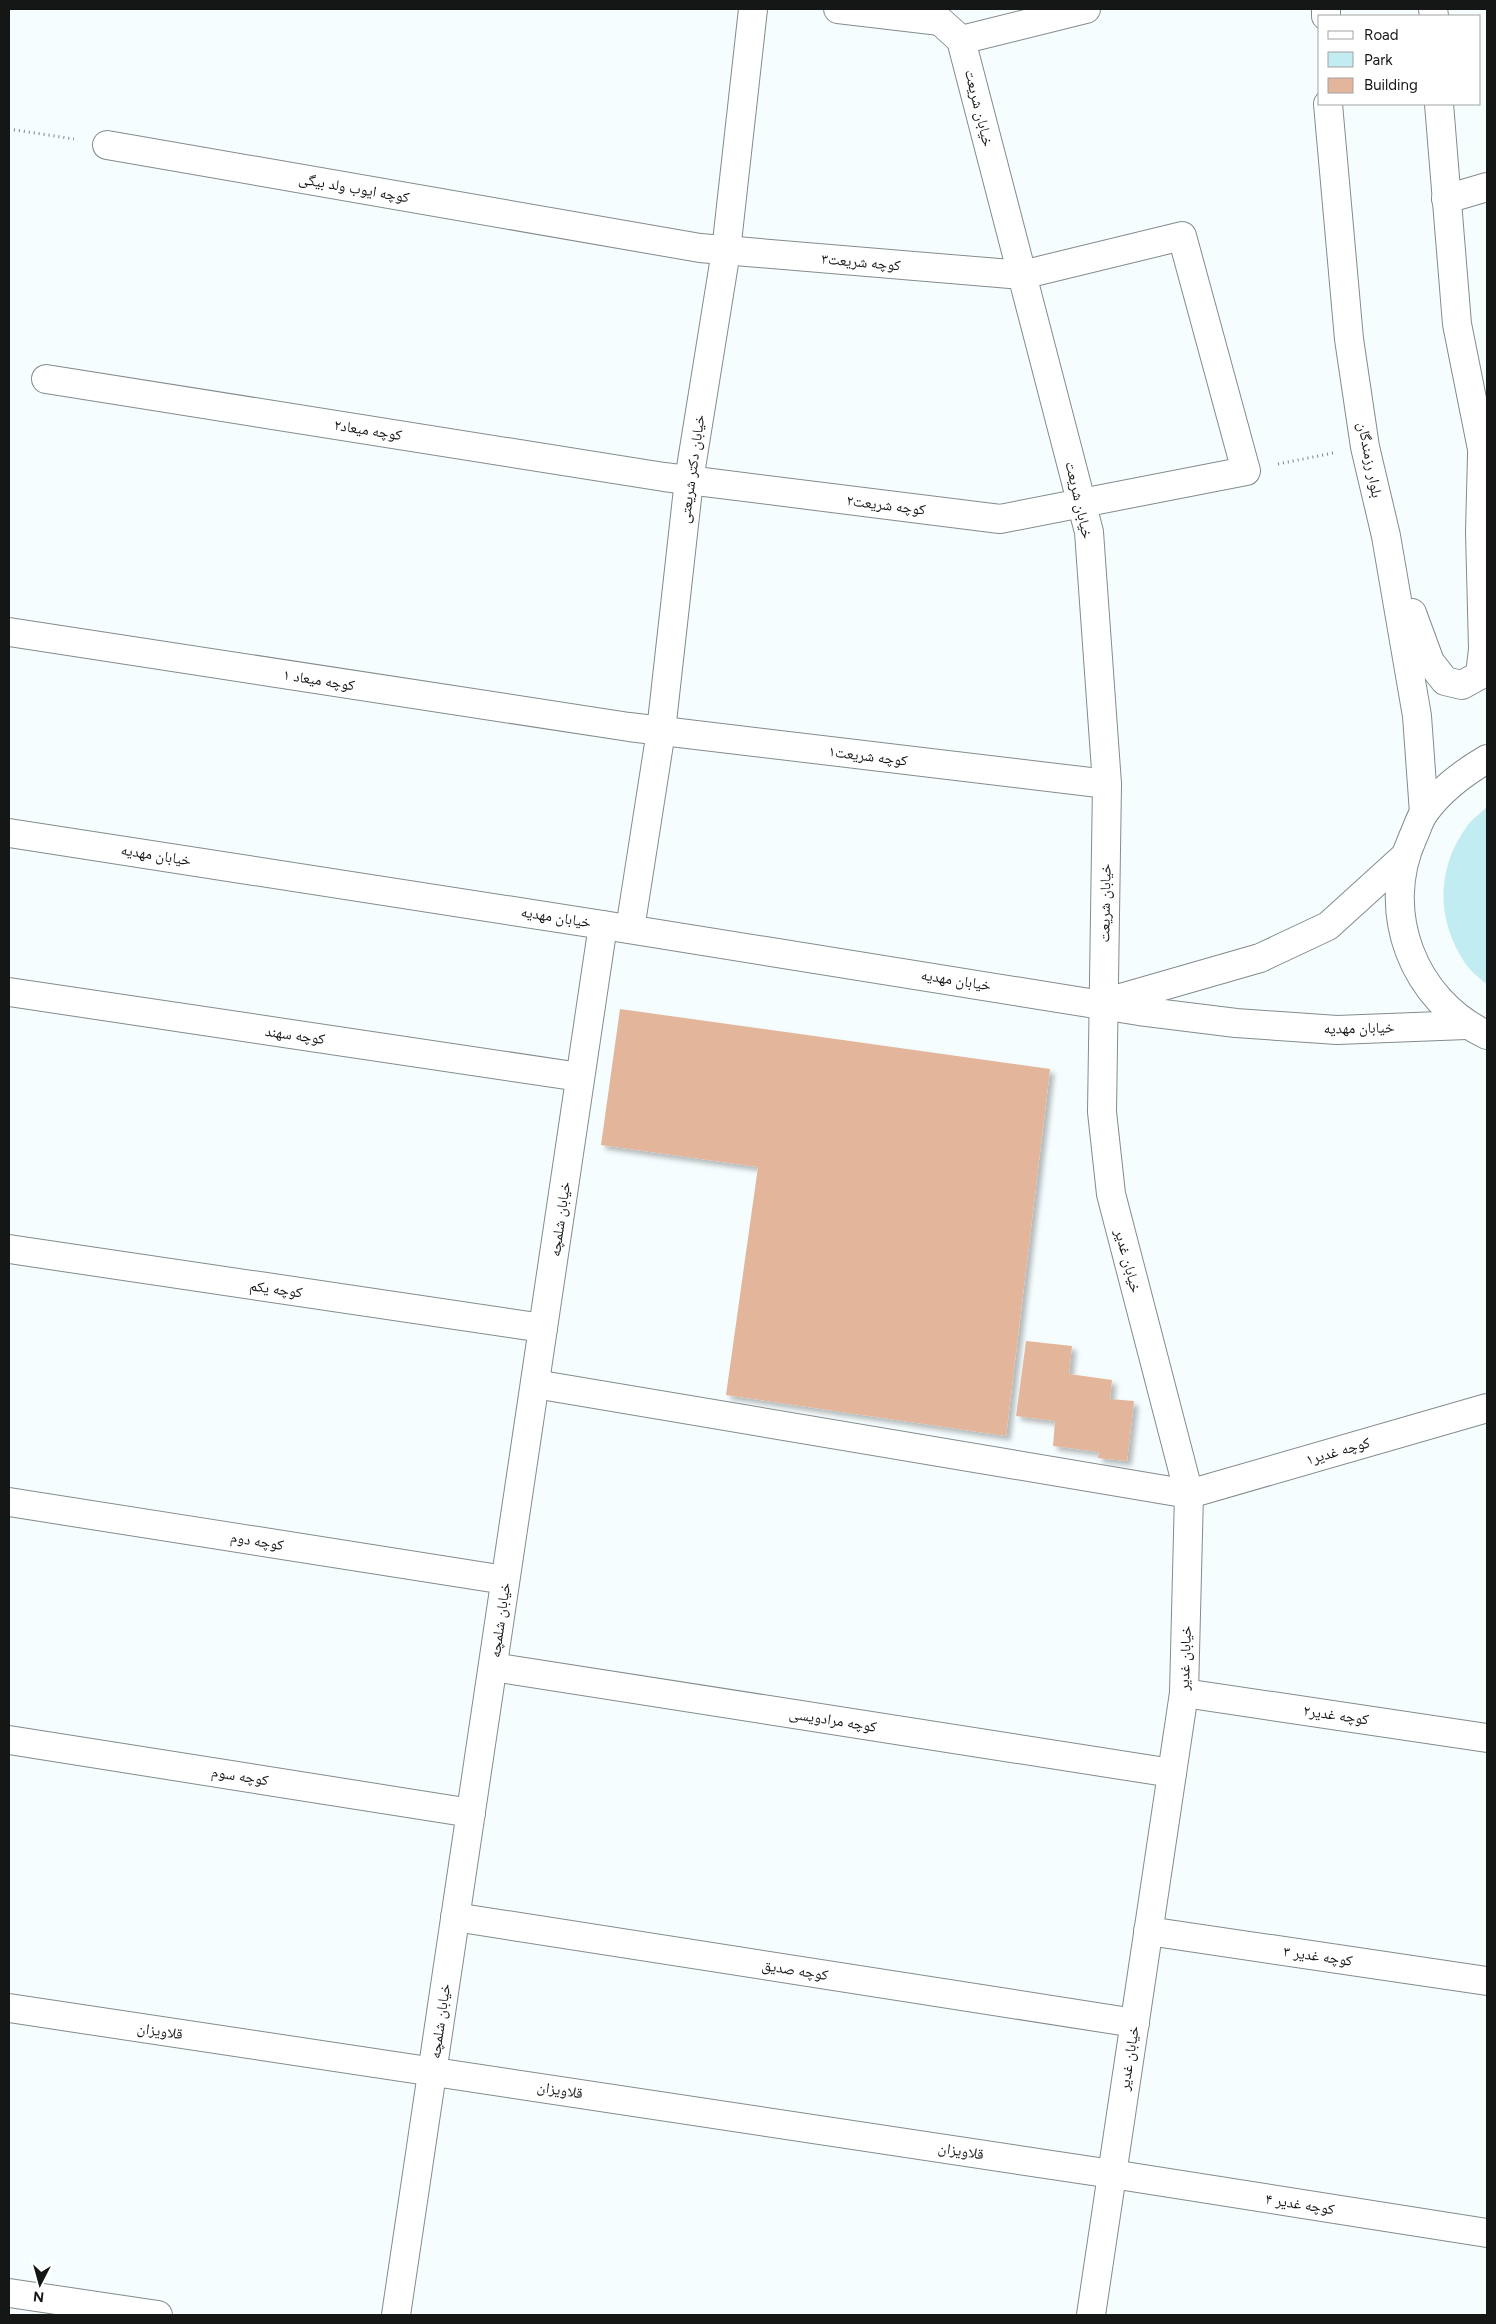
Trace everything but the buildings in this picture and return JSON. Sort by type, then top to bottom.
[{"type":"street","name":"خیابان دکتر شریعتی","points":[[630,929],[661,731],[690,480],[726,251],[753,9]]},
{"type":"street","points":[[838,9],[940,21],[962,40],[1086,9]]},
{"type":"street","name":"خیابان شریعت","points":[[962,40],[1089,532],[1107,784],[1103,1004]]},
{"type":"street","name":"بلوار رزمندگان","points":[[1328,105],[1349,339],[1366,447],[1386,536],[1417,716],[1424,813]]},
{"type":"street","points":[[1386,536],[1430,662],[1445,681],[1462,685],[1480,675],[1483,649],[1480,532],[1486,462],[1457,324],[1438,105]]},
{"type":"street","name":"کوچه ایوب ولد بیگی","points":[[107,145],[700,248]]},
{"type":"street","points":[[1446,199],[1487,187]]},
{"type":"street","name":"کوچه شریعت۳","points":[[700,248],[1022,275],[1182,236],[1246,471]]},
{"type":"street","name":"کوچه میعاد۲","points":[[46,379],[690,480]]},
{"type":"street","name":"کوچه شریعت۲","points":[[690,480],[1000,519],[1246,471]]},
{"type":"street","name":"کوچه میعاد ۱","points":[[9,632],[629,727]]},
{"type":"street","name":"کوچه شریعت۱","points":[[629,727],[1107,784]]},
{"type":"street","points":[[1477,1030],[1429,990],[1407,949],[1398,903],[1404,856],[1424,813],[1456,777],[1487,759]]},
{"type":"street","name":"خیابان مهدیه","points":[[9,833],[630,929],[1139,1011],[1236,1023],[1337,1030],[1477,1030]]},
{"type":"street","name":"خیابان مهدیه","points":[[1103,1004],[1260,958],[1328,926],[1404,856]]},
{"type":"street","name":"خیابان شلمچه","points":[[396,2315],[603,925]]},
{"type":"street","name":"کوچه سهند","points":[[9,992],[580,1077]]},
{"type":"street","name":"خیابان غدیر","points":[[1091,2315],[1184,1693],[1189,1494],[1111,1194],[1102,1112],[1103,1004]]},
{"type":"street","name":"کوچه یکم","points":[[9,1249],[544,1328]]},
{"type":"street","points":[[535,1384],[1189,1494]]},
{"type":"street","name":"کوچه غدیر۱","points":[[1189,1494],[1487,1408]]},
{"type":"street","name":"کوچه دوم","points":[[9,1502],[506,1580]]},
{"type":"street","name":"کوچه مرادویسی","points":[[493,1667],[1172,1773]]},
{"type":"street","name":"کوچه غدیر۲","points":[[1184,1693],[1487,1738]]},
{"type":"street","name":"کوچه سوم","points":[[9,1740],[471,1813]]},
{"type":"street","name":"کوچه صدیق","points":[[455,1918],[1135,2023]]},
{"type":"street","name":"کوچه غدیر ۳","points":[[1148,1931],[1487,1981]]},
{"type":"street","name":"قلاویزان","points":[[9,2008],[1112,2174]]},
{"type":"street","name":"کوچه غدیر ۴","points":[[1112,2174],[1487,2233]]},
{"type":"street","points":[[9,2293],[158,2315]]},
{"type":"path","points":[[9,129],[107,145]]},
{"type":"path","points":[[1246,471],[1366,447]]},
{"type":"green space","points":[[1487,807],[1487,985],[1467,966],[1455,946],[1445,912],[1444,894],[1445,877],[1457,842],[1469,823]]}]
